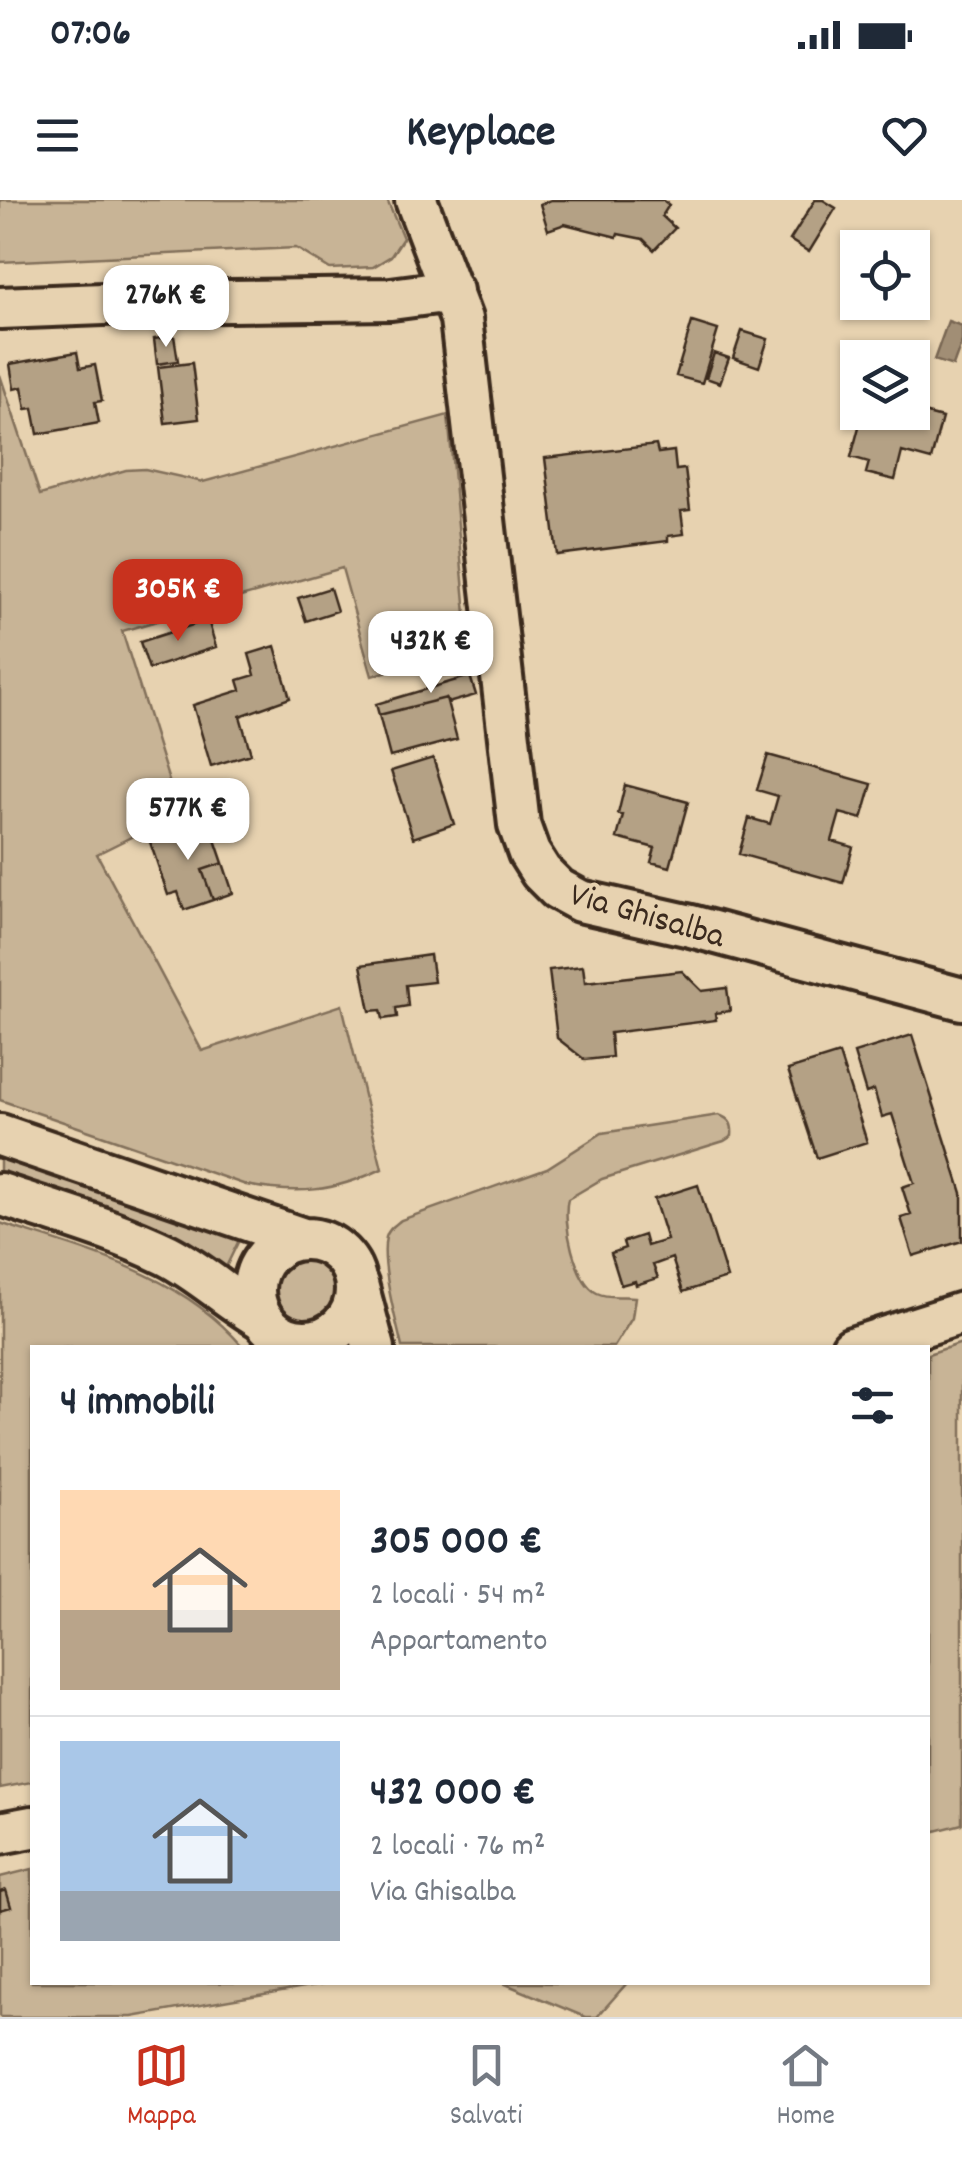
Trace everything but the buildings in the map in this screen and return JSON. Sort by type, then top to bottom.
[{"type":"street","name":"Via Ghisalba","points":[[416,200],[461,319],[519,824],[528,853],[558,888],[580,900],[962,999]]},
{"type":"street","points":[[0,308],[391,299],[452,291]]},
{"type":"street","points":[[0,1134],[331,1245],[343,1254],[356,1280],[373,1345]]},
{"type":"street","points":[[0,1194],[192,1268],[280,1335],[306,1341],[323,1338],[339,1328],[356,1298],[356,1280]]},
{"type":"street","points":[[280,1335],[254,1300],[258,1268],[285,1242],[303,1238]]},
{"type":"street","points":[[861,1345],[962,1313]]},
{"type":"street","points":[[0,1833],[30,1827]]},
{"type":"shaded area","points":[[0,200],[387,200],[403,238],[391,256],[373,267],[330,269],[296,248],[0,262]]},
{"type":"shaded area","points":[[948,321],[962,326],[962,341],[953,366],[934,360]]},
{"type":"shaded area","points":[[0,375],[40,495],[126,470],[145,469],[203,482],[448,415],[469,647],[372,676],[342,568],[122,631],[179,813],[97,854],[202,1051],[342,1005],[382,1169],[347,1183],[315,1189],[246,1185],[0,1100]]},
{"type":"shaded area","points":[[719,1115],[732,1128],[732,1136],[724,1141],[602,1179],[568,1199],[569,1236],[582,1277],[602,1295],[635,1297],[632,1318],[615,1345],[402,1345],[385,1262],[388,1232],[401,1220],[547,1168],[602,1133]]},
{"type":"shaded area","points":[[0,1151],[242,1234],[224,1271],[202,1254],[148,1225],[0,1172]]},
{"type":"shaded area","points":[[0,1223],[99,1255],[162,1283],[191,1300],[241,1345],[30,1345],[30,1782],[0,1788]]},
{"type":"shaded area","points":[[305,1256],[328,1266],[338,1289],[328,1312],[305,1322],[282,1312],[272,1289],[282,1266]]},
{"type":"shaded area","points":[[962,1343],[962,1824],[930,1832],[930,1353]]},
{"type":"shaded area","points":[[30,1870],[30,1985],[316,1985],[132,2017],[0,2017],[0,1877]]},
{"type":"shaded area","points":[[508,1985],[625,1985],[597,2017],[585,2017]]}]
